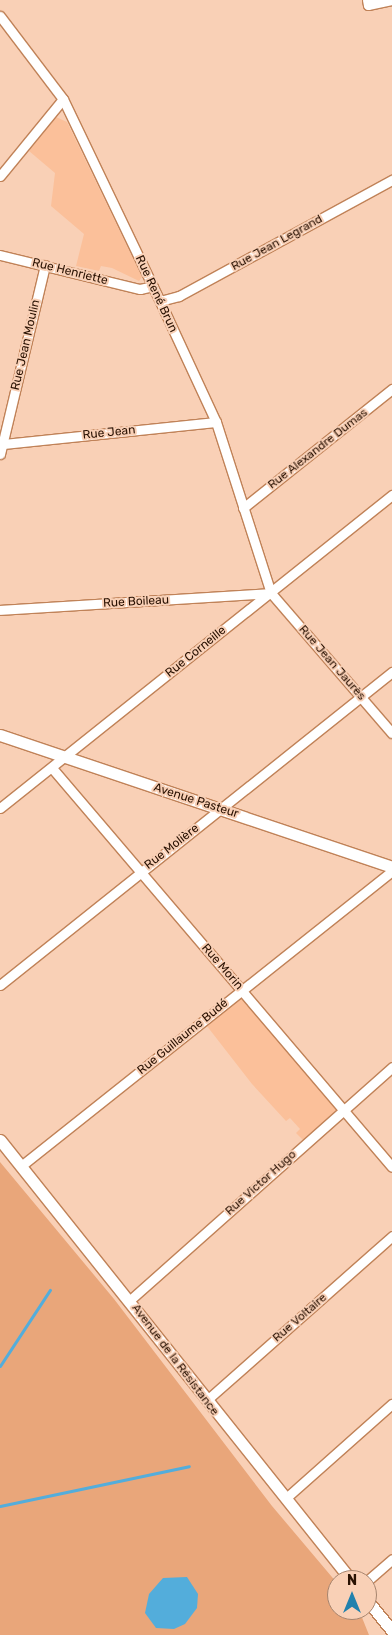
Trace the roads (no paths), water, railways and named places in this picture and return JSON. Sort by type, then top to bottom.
[{"type":"main road","name":"Avenue Pasteur","points":[[0,735],[392,867]]},
{"type":"main road","name":"Avenue de la Résistance","points":[[0,1140],[130,1300],[343,1570]]},
{"type":"main road","points":[[377,1613],[392,1631]]},
{"type":"main road","points":[[377,1615],[384,1635]]},
{"type":"street","points":[[367,0],[368,4],[391,0]]},
{"type":"street","name":"Rue René Brun","points":[[0,16],[63,99],[153,286],[216,422],[271,593]]},
{"type":"street","points":[[0,176],[63,99]]},
{"type":"street","name":"Rue Jean Legrand","points":[[160,301],[179,296],[392,180]]},
{"type":"street","name":"Rue Henriette","points":[[0,255],[140,289],[153,286]]},
{"type":"street","name":"Rue Jean Moulin","points":[[1,449],[44,266]]},
{"type":"street","name":"Rue Alexandre Dumas","points":[[243,508],[392,390]]},
{"type":"street","name":"Rue Jean","points":[[1,449],[216,422]]},
{"type":"street","name":"Rue Corneille","points":[[0,808],[392,495]]},
{"type":"street","name":"Rue Boileau","points":[[0,610],[271,593]]},
{"type":"street","name":"Rue Jean Jaurès","points":[[271,593],[392,733]]},
{"type":"street","name":"Rue Molière","points":[[0,985],[392,672]]},
{"type":"street","name":"Rue Morin","points":[[52,768],[140,872],[244,988],[392,1167]]},
{"type":"street","name":"Rue Guillaume Budé","points":[[21,1166],[392,871]]},
{"type":"street","name":"Rue Victor Hugo","points":[[130,1300],[392,1067]]},
{"type":"street","name":"Rue Voltaire","points":[[208,1399],[392,1236]]},
{"type":"street","points":[[286,1498],[392,1404]]},
{"type":"street","points":[[377,1572],[392,1559]]},
{"type":"water","points":[[187,1577],[198,1594],[197,1608],[185,1624],[174,1629],[156,1628],[145,1613],[149,1594],[163,1578]]},
{"type":"waterway","points":[[0,1366],[50,1290]]},
{"type":"waterway","points":[[0,1506],[189,1466]]}]
